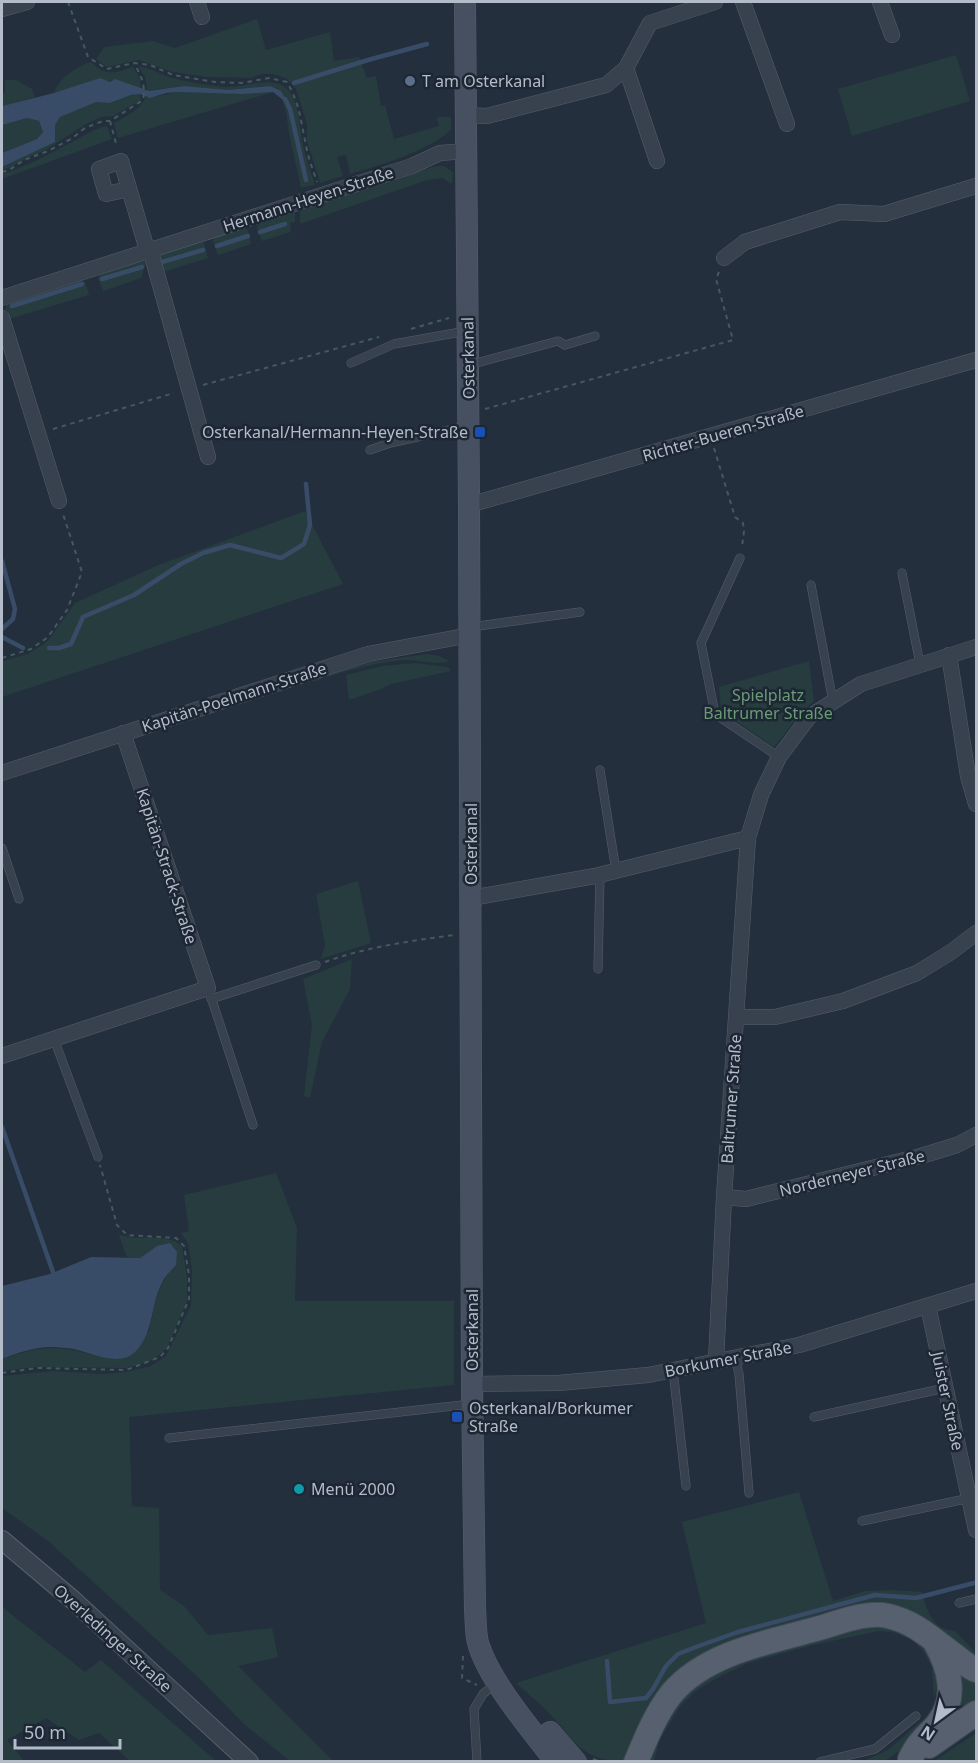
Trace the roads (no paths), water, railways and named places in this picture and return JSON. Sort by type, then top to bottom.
[{"type":"main road","name":"Osterkanal","points":[[465,2],[475,1609],[478,1645],[502,1688],[529,1728],[556,1761]]},
{"type":"main road","points":[[636,1757],[656,1716],[673,1692],[712,1663],[743,1649],[863,1616],[885,1615],[910,1622],[976,1670]]},
{"type":"main road","points":[[912,1761],[919,1743],[941,1720],[949,1702],[951,1688],[945,1661],[934,1640]]},
{"type":"main road","name":"Osterkanal","points":[[502,1688],[539,1720],[576,1761]]},
{"type":"main road","points":[[912,1761],[976,1713]]},
{"type":"main road","points":[[912,1761],[976,1726]]},
{"type":"street","points":[[2,9],[27,2]]},
{"type":"street","points":[[197,2],[202,17]]},
{"type":"street","points":[[465,115],[487,116],[606,85],[626,68],[650,23],[715,2]]},
{"type":"street","points":[[743,2],[787,124]]},
{"type":"street","points":[[880,2],[892,35]]},
{"type":"street","points":[[626,68],[657,161]]},
{"type":"street","name":"Hermann-Heyen-Straße","points":[[2,298],[322,196],[412,166],[440,153],[466,151]]},
{"type":"street","points":[[129,189],[106,194],[99,169],[121,161],[145,243],[150,249],[208,457]]},
{"type":"street","points":[[724,258],[745,242],[840,212],[884,214],[976,186]]},
{"type":"street","points":[[2,318],[59,501]]},
{"type":"street","name":"Richter-Bueren-Straße","points":[[469,505],[976,360]]},
{"type":"street","name":"Kapitän-Poelmann-Straße","points":[[2,773],[368,654],[470,632]]},
{"type":"street","name":"Baltrumer Straße","points":[[716,1361],[724,1197],[748,838],[761,795],[779,757],[809,717],[861,684],[976,647]]},
{"type":"street","points":[[949,655],[968,776],[976,804]]},
{"type":"street","name":"Kapitän-Strack-Straße","points":[[123,733],[210,994]]},
{"type":"street","points":[[471,898],[616,871],[748,838]]},
{"type":"street","points":[[737,1017],[775,1017],[843,1001],[917,973],[976,933]]},
{"type":"street","points":[[2,1056],[210,994]]},
{"type":"street","name":"Norderneyer Straße","points":[[724,1197],[746,1199],[770,1194],[921,1156],[957,1145],[976,1135]]},
{"type":"street","name":"Borkumer Straße","points":[[472,1394],[648,1375],[799,1345],[976,1291]]},
{"type":"street","name":"Juister Straße","points":[[928,1306],[976,1530]]},
{"type":"street","name":"Overledinger Straße","points":[[2,1540],[73,1600],[249,1761]]},
{"type":"lane","points":[[351,363],[394,344],[467,322]]},
{"type":"lane","points":[[468,366],[558,341],[565,345],[595,336]]},
{"type":"lane","points":[[370,450],[468,420]]},
{"type":"lane","points":[[740,558],[701,643],[715,714],[779,757]]},
{"type":"lane","points":[[902,573],[920,664]]},
{"type":"lane","points":[[811,585],[833,702]]},
{"type":"lane","points":[[470,632],[580,612]]},
{"type":"lane","points":[[600,770],[616,871]]},
{"type":"lane","points":[[2,848],[19,898]]},
{"type":"lane","points":[[598,969],[600,874]]},
{"type":"lane","points":[[210,994],[316,965]]},
{"type":"lane","name":"Kapitän-Strack-Straße","points":[[210,994],[252,1125]]},
{"type":"lane","points":[[54,1039],[98,1157]]},
{"type":"lane","points":[[735,1358],[739,1374],[749,1494]]},
{"type":"lane","points":[[673,1370],[686,1486]]},
{"type":"lane","points":[[814,1417],[945,1388]]},
{"type":"lane","points":[[169,1438],[472,1394]]},
{"type":"lane","points":[[862,1521],[970,1498]]},
{"type":"lane","points":[[959,1604],[976,1599]]},
{"type":"lane","points":[[477,1761],[474,1709],[483,1694],[502,1688]]},
{"type":"lane","points":[[820,1761],[875,1749],[916,1716]]},
{"type":"water","points":[[100,78],[110,82],[115,79],[149,91],[184,86],[228,90],[270,86],[281,91],[287,103],[273,92],[242,94],[180,92],[150,98],[140,94],[110,103],[96,102],[60,117],[55,125],[55,142],[2,167],[2,153],[37,139],[43,132],[39,121],[27,118],[2,125],[2,106]]},
{"type":"water","points":[[170,1243],[177,1252],[176,1265],[165,1277],[156,1297],[150,1325],[142,1343],[129,1356],[114,1359],[74,1349],[51,1347],[26,1351],[2,1359],[2,1286],[50,1274],[91,1257],[140,1258],[157,1246]]},
{"type":"waterway","points":[[294,83],[427,44]]},
{"type":"waterway","points":[[285,99],[290,109],[306,180]]},
{"type":"waterway","points":[[260,232],[285,224]]},
{"type":"waterway","points":[[217,246],[248,236]]},
{"type":"waterway","points":[[162,262],[203,250]]},
{"type":"waterway","points":[[102,279],[142,267]]},
{"type":"waterway","points":[[12,306],[82,284]]},
{"type":"waterway","points":[[49,648],[71,644],[83,617],[134,595],[181,564],[203,553],[230,545],[281,558],[304,544],[310,525],[306,484]]},
{"type":"waterway","points":[[2,561],[15,609],[13,619],[2,629]]},
{"type":"waterway","points":[[2,637],[23,648]]},
{"type":"waterway","points":[[2,1127],[53,1272]]},
{"type":"waterway","points":[[607,1661],[610,1702],[646,1698],[666,1666],[678,1654],[738,1632],[875,1595],[916,1598],[974,1583]]},
{"type":"place","name":"T am Osterkanal","points":[[410,81]]},
{"type":"place","name":"Osterkanal/Hermann-Heyen-Straße","points":[[480,432]]},
{"type":"place","name":"Osterkanal/Borkumer Straße","points":[[457,1417]]},
{"type":"place","name":"Menü 2000","points":[[299,1489]]},
{"type":"park label","name":"Spielplatz Baltrumer Straße","points":[[768,704]]}]
